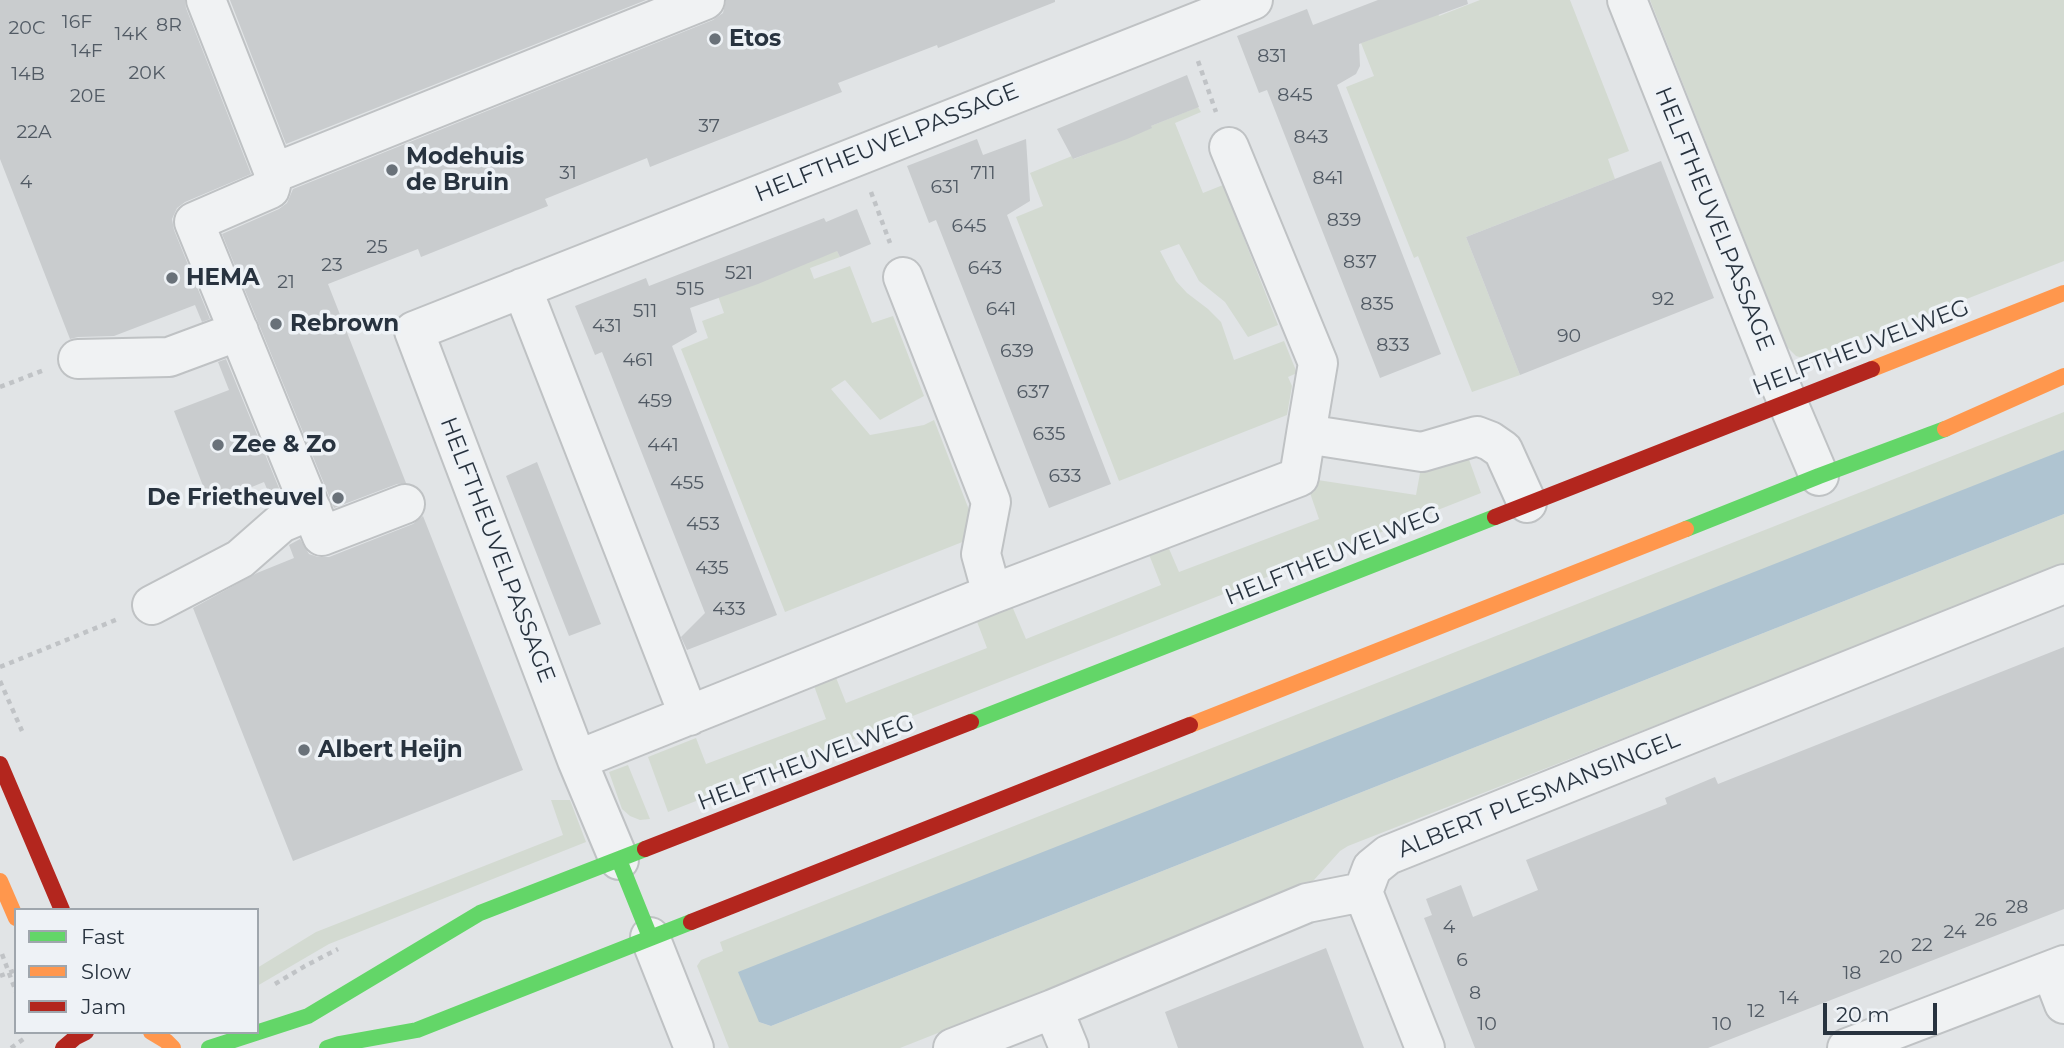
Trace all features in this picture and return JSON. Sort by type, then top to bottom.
[{"type":"main road","name":"HELFTHEUVELWEG","points":[[259,1033],[308,1016],[480,913],[2064,293]]},
{"type":"main road","points":[[327,1048],[416,1030],[1819,475],[1951,427],[2064,376]]},
{"type":"main road","points":[[0,764],[61,908]]},
{"type":"main road","points":[[619,860],[650,937]]},
{"type":"main road","points":[[0,881],[14,913]]},
{"type":"main road","points":[[63,1048],[82,1034]]},
{"type":"main road","points":[[154,1034],[169,1044],[187,1048]]},
{"type":"main road","name":"HELFTHEUVELWEG","points":[[209,1048],[255,1034]]},
{"type":"street","points":[[206,0],[274,173],[270,189],[194,222],[323,536],[405,504]]},
{"type":"street","points":[[274,173],[705,0]]},
{"type":"street","name":"HELFTHEUVELPASSAGE","points":[[619,860],[577,760],[414,331],[1253,0]]},
{"type":"street","name":"HELFTHEUVELPASSAGE","points":[[1627,0],[1819,475]]},
{"type":"street","points":[[577,760],[992,594],[1299,477],[1318,363],[1229,147]]},
{"type":"street","points":[[903,276],[991,502],[982,554],[992,594]]},
{"type":"street","points":[[522,288],[689,716]]},
{"type":"street","points":[[78,359],[169,357],[239,331]]},
{"type":"street","points":[[1306,434],[1422,452],[1476,436],[1503,450],[1527,503]]},
{"type":"street","points":[[152,605],[240,559],[281,523],[312,510]]},
{"type":"street","name":"ALBERT PLESMANSINGEL","points":[[1363,892],[1372,868],[1388,855],[2064,584]]},
{"type":"street","points":[[953,1048],[1307,902],[1363,892],[1425,1048]]},
{"type":"street","points":[[650,937],[694,1048]]},
{"type":"street","points":[[1847,1048],[2060,979]]},
{"type":"street","points":[[1053,1009],[1069,1048]]},
{"type":"path","points":[[1186,27],[1229,147]]},
{"type":"path","points":[[857,155],[903,276]]},
{"type":"path","points":[[0,667],[152,605]]},
{"type":"path","points":[[0,950],[13,971],[0,976]]},
{"type":"path","points":[[11,1048],[28,1035]]},
{"type":"shaded area","points":[[1480,0],[1570,0],[1629,151],[1608,159],[1615,179],[1466,237],[1520,375],[1472,392],[1418,256],[1414,258],[1346,87],[1374,76],[1361,43]]},
{"type":"shaded area","points":[[1650,0],[2064,0],[2064,261],[1815,358],[1796,356],[1784,340]]},
{"type":"shaded area","points":[[1198,107],[1201,112],[1175,123],[1203,193],[1223,185],[1278,325],[1248,337],[1225,302],[1199,281],[1179,244],[1160,251],[1176,281],[1221,322],[1234,360],[1284,341],[1297,373],[1288,377],[1292,386],[1287,415],[1119,481],[1016,217],[1043,206],[1030,173],[1072,156],[1074,159]]},
{"type":"shaded area","points":[[836,249],[840,257],[810,268],[814,279],[850,266],[872,323],[893,316],[924,396],[880,420],[845,380],[831,389],[870,435],[924,425],[934,420],[973,520],[970,539],[785,612],[681,349],[708,338],[702,321],[724,313],[718,296]]},
{"type":"shaded area","points":[[2064,412],[2064,450],[759,1022],[771,1026],[2064,514],[2064,565],[1348,846],[1302,889],[900,1048],[729,1048],[697,966],[701,960],[723,951],[720,942]]},
{"type":"shaded area","points":[[1467,454],[1481,493],[668,812],[648,757],[696,738],[706,764],[826,719],[813,683],[835,675],[846,703],[987,648],[976,619],[1012,606],[1026,639],[1161,585],[1148,552],[1167,544],[1179,572],[1319,519],[1309,490],[1311,479],[1416,495],[1423,470]]},
{"type":"shaded area","points":[[628,765],[650,819],[640,820],[622,809],[609,772]]},
{"type":"shaded area","points":[[551,800],[570,800],[586,842],[329,944],[259,985],[259,967],[316,932],[563,835]]},
{"type":"water","points":[[2064,450],[2064,514],[771,1026],[759,1022],[738,972]]},
{"type":"building","points":[[0,0],[185,0],[251,174],[185,202],[177,208],[172,219],[210,319],[202,322],[195,305],[114,336],[70,339],[0,159]]},
{"type":"building","points":[[230,0],[646,0],[286,144]]},
{"type":"building","points":[[726,0],[1055,2],[938,48],[937,45],[838,83],[842,92],[650,167],[647,158],[545,199],[548,206],[421,257],[418,249],[328,284],[406,483],[334,508],[222,234],[279,209],[287,203],[293,189],[713,20],[723,13]]},
{"type":"building","points":[[1378,0],[1467,0],[1468,4],[1359,44],[1360,66],[1356,74],[1337,85],[1441,354],[1380,378],[1267,90],[1259,93],[1237,36],[1307,9],[1313,25]]},
{"type":"building","points":[[1187,75],[1199,107],[1151,126],[1152,128],[1127,139],[1073,159],[1057,129]]},
{"type":"building","points":[[977,139],[983,155],[1026,139],[1030,201],[1007,215],[1111,484],[1049,508],[936,220],[929,223],[907,166]]},
{"type":"building","points":[[1661,161],[1714,298],[1520,375],[1466,237]]},
{"type":"building","points":[[857,209],[871,244],[840,257],[837,251],[758,284],[690,308],[697,332],[672,346],[777,615],[687,650],[681,637],[705,613],[602,352],[595,355],[575,306],[646,278],[649,286],[824,218],[826,222]]},
{"type":"building","points":[[226,359],[283,498],[273,503],[264,482],[210,504],[174,411],[229,390],[218,362]]},
{"type":"building","points":[[537,462],[601,624],[569,636],[506,476]]},
{"type":"building","points":[[423,516],[523,770],[293,861],[193,608],[257,573],[294,558],[289,545],[300,539],[309,554],[329,557],[413,524]]},
{"type":"building","points":[[2064,647],[2064,909],[1708,1048],[1475,1048],[1424,918],[1432,915],[1426,899],[1461,885],[1473,917],[1538,890],[1526,860],[1667,804],[1665,798],[1715,777],[1718,784]]},
{"type":"building","points":[[1326,948],[1364,1048],[1178,1048],[1165,1012]]},
{"type":"traffic: fast","points":[[1686,529],[1945,429]]},
{"type":"traffic: fast","points":[[971,722],[1495,517]]},
{"type":"traffic: fast","points":[[259,1032],[308,1016],[480,913],[645,849]]},
{"type":"traffic: fast","points":[[619,860],[650,937]]},
{"type":"traffic: fast","points":[[327,1048],[417,1030],[691,922]]},
{"type":"traffic: fast","points":[[209,1048],[252,1034]]},
{"type":"traffic: slow","points":[[1872,369],[2064,293]]},
{"type":"traffic: slow","points":[[1945,429],[2064,376]]},
{"type":"traffic: slow","points":[[1190,725],[1686,529]]},
{"type":"traffic: slow","points":[[0,881],[14,913]]},
{"type":"traffic: slow","points":[[154,1034],[173,1048]]},
{"type":"traffic: jam","points":[[1495,517],[1872,369]]},
{"type":"traffic: jam","points":[[645,849],[971,722]]},
{"type":"traffic: jam","points":[[691,922],[1190,725]]},
{"type":"traffic: jam","points":[[0,764],[61,908]]},
{"type":"traffic: jam","points":[[63,1048],[82,1034]]},
{"type":"place","name":"Etos","points":[[715,39]]},
{"type":"place","name":"Modehuis de Bruin","points":[[392,170]]},
{"type":"place","name":"HEMA","points":[[172,278]]},
{"type":"place","name":"Rebrown","points":[[276,324]]},
{"type":"place","name":"Zee & Zo","points":[[218,445]]},
{"type":"place","name":"De Frietheuvel","points":[[338,498]]},
{"type":"place","name":"Albert Heijn","points":[[304,750]]}]
